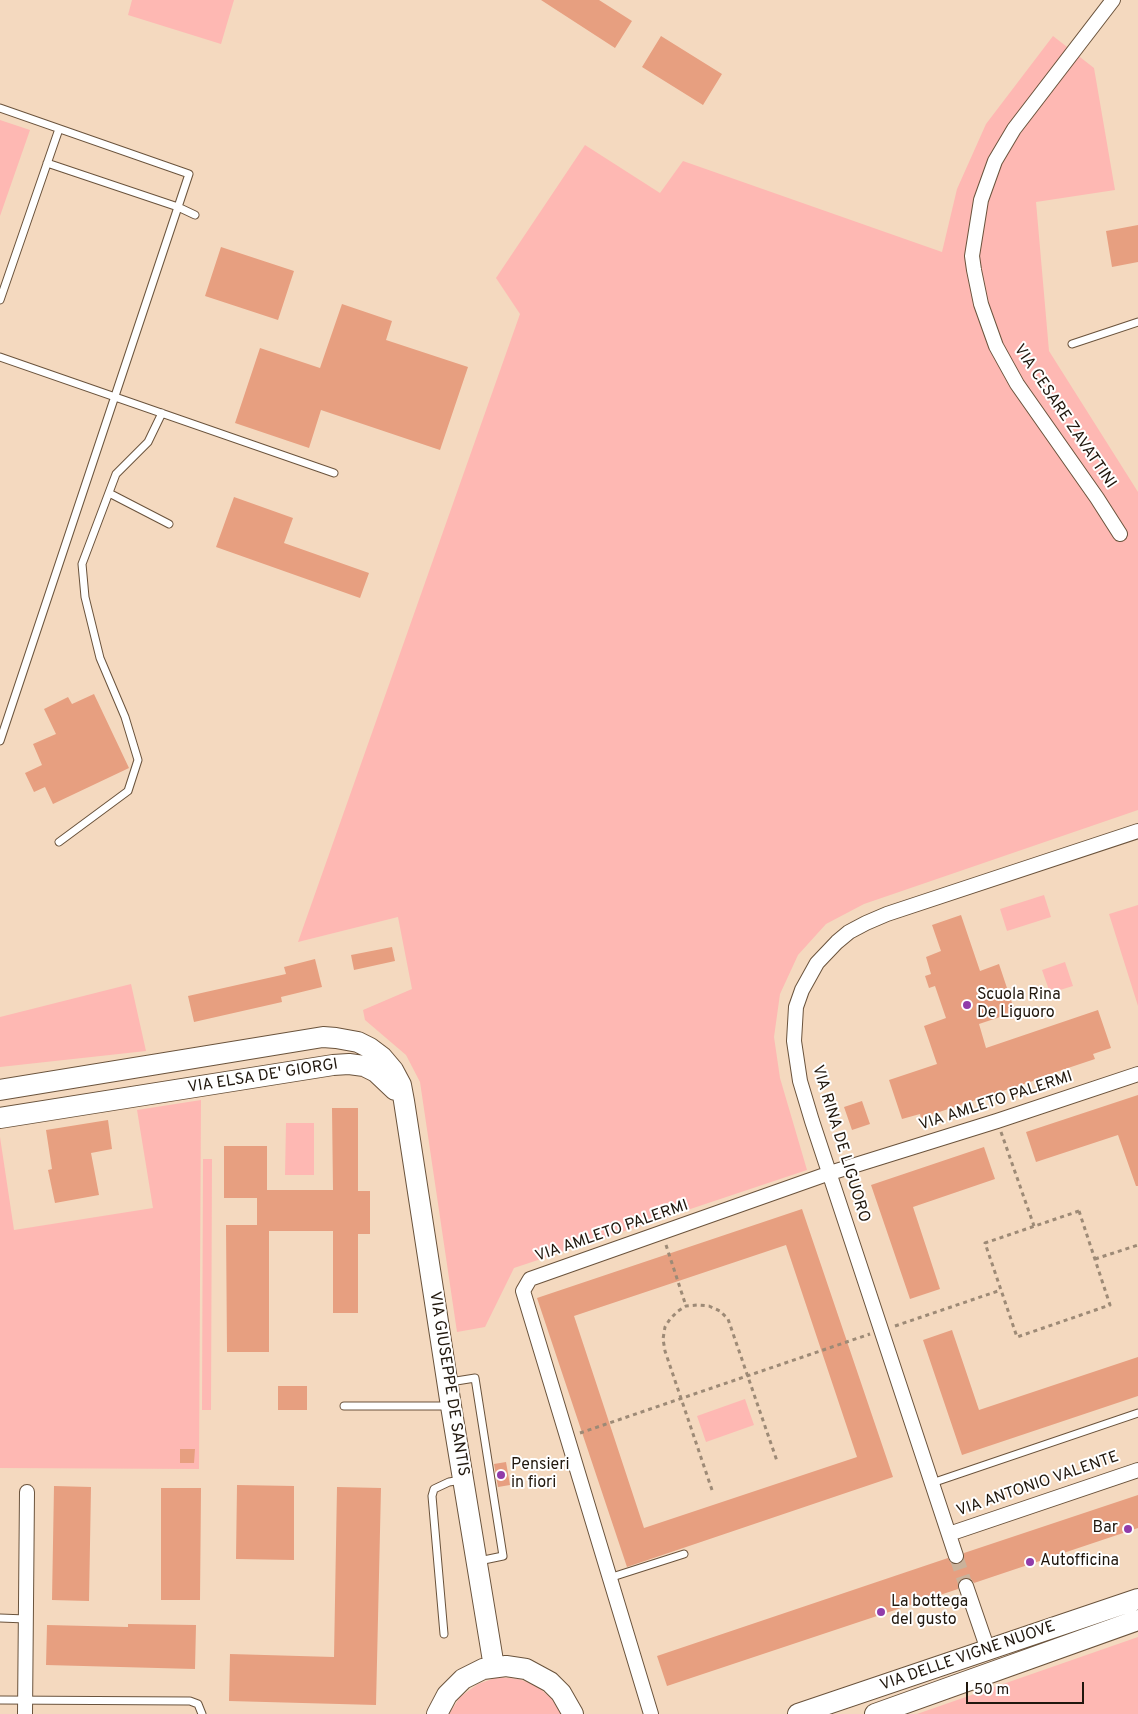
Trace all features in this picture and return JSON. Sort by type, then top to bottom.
[{"type":"main road","name":"VIA ELSA DE' GIORGI","points":[[4,1085],[61,1080],[309,1039],[336,1038],[358,1042],[382,1057],[401,1085],[404,1101]]},
{"type":"main road","name":"VIA ELSA DE' GIORGI","points":[[0,1118],[326,1066],[349,1064],[364,1066],[376,1072],[404,1101]]},
{"type":"main road","name":"VIA GIUSEPPE DE SANTIS","points":[[404,1101],[462,1480],[494,1667]]},
{"type":"main road","name":"VIA DELLE VIGNE NUOVE","points":[[798,1714],[1138,1598]]},
{"type":"main road","name":"VIA DELLE VIGNE NUOVE","points":[[875,1714],[1138,1620]]},
{"type":"main road","points":[[436,1713],[447,1695],[463,1679],[494,1667],[517,1667],[534,1672],[561,1692],[573,1711]]},
{"type":"street","name":"VIA CESARE ZAVATTINI","points":[[1113,0],[1014,129],[995,161],[981,200],[972,256],[981,304],[1002,358],[1017,384],[1120,534]]},
{"type":"street","name":"VIA RINA DE LIGUORO","points":[[956,1556],[800,1081],[794,1040],[798,999],[809,975],[828,951],[849,932],[887,914],[1138,831]]},
{"type":"street","name":"VIA AMLETO PALERMI","points":[[651,1714],[523,1291],[530,1279],[830,1173],[997,1121],[1138,1074]]},
{"type":"street","name":"VIA ANTONIO VALENTE","points":[[949,1534],[1138,1470]]},
{"type":"street","points":[[25,1707],[27,1492]]},
{"type":"street","points":[[966,1586],[988,1650]]},
{"type":"lane","points":[[0,108],[189,174],[0,741]]},
{"type":"lane","points":[[0,300],[59,129]]},
{"type":"lane","points":[[47,163],[178,206],[195,215]]},
{"type":"lane","points":[[1072,344],[1138,322]]},
{"type":"lane","points":[[0,357],[334,473]]},
{"type":"lane","points":[[59,842],[128,791],[138,760],[125,716],[100,658],[85,597],[82,564],[116,474],[148,442],[162,413]]},
{"type":"lane","points":[[109,493],[169,524]]},
{"type":"lane","points":[[447,1383],[475,1378],[503,1556],[476,1562]]},
{"type":"lane","points":[[344,1406],[451,1406]]},
{"type":"lane","points":[[932,1483],[1138,1413]]},
{"type":"lane","points":[[444,1634],[432,1496],[434,1489],[449,1482],[462,1480]]},
{"type":"lane","points":[[609,1578],[684,1554]]},
{"type":"lane","points":[[0,1618],[26,1619]]},
{"type":"lane","points":[[0,1700],[25,1707],[190,1701],[198,1704],[202,1714]]},
{"type":"path","points":[[997,1121],[1034,1226]]},
{"type":"path","points":[[1079,1211],[1095,1259],[1110,1305],[1017,1337],[985,1243],[1079,1211]]},
{"type":"path","points":[[662,1233],[686,1306]]},
{"type":"path","points":[[1095,1259],[1138,1245]]},
{"type":"path","points":[[567,1438],[1001,1290]]},
{"type":"path","points":[[712,1490],[663,1339],[665,1327],[670,1319],[686,1306],[708,1306],[720,1311],[728,1319],[777,1461]]},
{"type":"shaded area","points":[[132,0],[234,0],[221,44],[128,15]]},
{"type":"shaded area","points":[[1053,36],[1094,68],[1115,190],[1036,202],[1049,351],[1138,492],[1138,810],[864,904],[826,924],[798,955],[780,994],[774,1037],[780,1078],[807,1170],[514,1268],[485,1327],[457,1332],[420,1082],[406,1055],[365,1020],[363,1010],[412,989],[398,917],[298,942],[520,314],[496,278],[585,145],[660,193],[683,161],[942,252],[957,189],[986,124]]},
{"type":"shaded area","points":[[0,120],[30,130],[0,216]]},
{"type":"shaded area","points":[[1044,895],[1051,917],[1007,931],[1000,909]]},
{"type":"shaded area","points":[[1138,905],[1138,1006],[1109,914]]},
{"type":"shaded area","points":[[1065,962],[1073,986],[1050,993],[1042,970]]},
{"type":"shaded area","points":[[131,984],[146,1051],[0,1067],[0,1017]]},
{"type":"shaded area","points":[[201,1100],[199,1469],[0,1468],[0,1137],[14,1230],[153,1208],[137,1110]]},
{"type":"shaded area","points":[[286,1123],[314,1123],[314,1175],[285,1175]]},
{"type":"shaded area","points":[[203,1159],[212,1159],[211,1410],[202,1410]]},
{"type":"shaded area","points":[[745,1399],[754,1425],[706,1442],[697,1416]]},
{"type":"shaded area","points":[[1138,1637],[1138,1714],[917,1714]]},
{"type":"shaded area","points":[[498,1677],[519,1679],[537,1686],[552,1699],[561,1714],[449,1714],[460,1697],[478,1684]]},
{"type":"building","points":[[541,0],[599,0],[632,21],[615,48]]},
{"type":"building","points":[[661,36],[722,74],[703,105],[642,67]]},
{"type":"building","points":[[1138,225],[1138,262],[1112,267],[1106,231]]},
{"type":"building","points":[[221,247],[294,271],[278,320],[205,296]]},
{"type":"building","points":[[342,304],[392,321],[386,340],[468,367],[440,450],[321,410],[309,448],[235,423],[260,348],[320,368]]},
{"type":"building","points":[[234,497],[293,518],[284,543],[369,573],[360,598],[216,547]]},
{"type":"building","points":[[94,694],[129,768],[53,804],[45,787],[34,792],[25,773],[42,765],[33,744],[56,734],[44,709],[68,697],[72,704]]},
{"type":"building","points":[[961,915],[980,971],[999,964],[1015,1012],[979,1024],[986,1048],[1098,1010],[1111,1048],[1093,1054],[1095,1059],[1039,1079],[921,1118],[920,1114],[902,1119],[889,1080],[937,1064],[924,1026],[946,1018],[935,986],[929,988],[925,976],[931,974],[926,957],[941,951],[932,925]]},
{"type":"building","points":[[392,947],[395,961],[354,970],[351,955]]},
{"type":"building","points":[[315,959],[322,987],[281,997],[282,1002],[194,1022],[188,996],[286,974],[284,967]]},
{"type":"building","points":[[1138,1095],[1138,1186],[1136,1186],[1118,1135],[1036,1162],[1026,1132]]},
{"type":"building","points":[[862,1101],[870,1124],[852,1130],[844,1107]]},
{"type":"building","points":[[332,1108],[358,1108],[358,1191],[370,1191],[370,1234],[358,1234],[358,1313],[333,1313],[333,1231],[269,1231],[269,1352],[227,1352],[226,1225],[257,1225],[257,1198],[224,1198],[224,1146],[267,1146],[267,1190],[333,1190]]},
{"type":"building","points":[[108,1120],[112,1149],[91,1153],[99,1195],[55,1203],[48,1170],[52,1169],[46,1130]]},
{"type":"building","points":[[984,1147],[995,1179],[913,1207],[940,1289],[910,1299],[871,1185]]},
{"type":"building","points":[[802,1209],[893,1477],[627,1567],[537,1298]],"holes":[[[786,1245],[857,1457],[644,1528],[574,1316]]]},
{"type":"building","points":[[952,1330],[979,1410],[1138,1357],[1138,1396],[962,1455],[923,1340]]},
{"type":"building","points":[[278,1386],[307,1386],[307,1410],[278,1410]]},
{"type":"building","points":[[180,1449],[195,1449],[194,1463],[180,1463]]},
{"type":"building","name":"Pensieri in fiori","points":[[506,1462],[510,1485],[498,1487],[494,1464]]},
{"type":"building","points":[[237,1485],[294,1486],[294,1560],[236,1559]]},
{"type":"building","points":[[54,1486],[91,1487],[89,1601],[52,1600]]},
{"type":"building","points":[[337,1487],[381,1488],[376,1705],[229,1701],[230,1654],[334,1657]]},
{"type":"building","points":[[161,1488],[201,1488],[200,1600],[161,1600]]},
{"type":"building","points":[[1138,1495],[1138,1528],[974,1583],[971,1579],[964,1578],[959,1581],[958,1589],[667,1686],[657,1656],[948,1558],[951,1563],[958,1564],[963,1561],[964,1553]]},
{"type":"building","points":[[128,1624],[196,1625],[195,1669],[46,1665],[47,1625],[128,1627]]},
{"type":"tunnel","points":[[956,1556],[966,1586]]},
{"type":"place","name":"Scuola Rina De Liguoro","points":[[967,1005]]},
{"type":"place","name":"Pensieri in fiori","points":[[501,1475]]},
{"type":"place","name":"Bar","points":[[1128,1529]]},
{"type":"place","name":"Autofficina","points":[[1030,1562]]},
{"type":"place","name":"La bottega del gusto","points":[[881,1612]]}]
